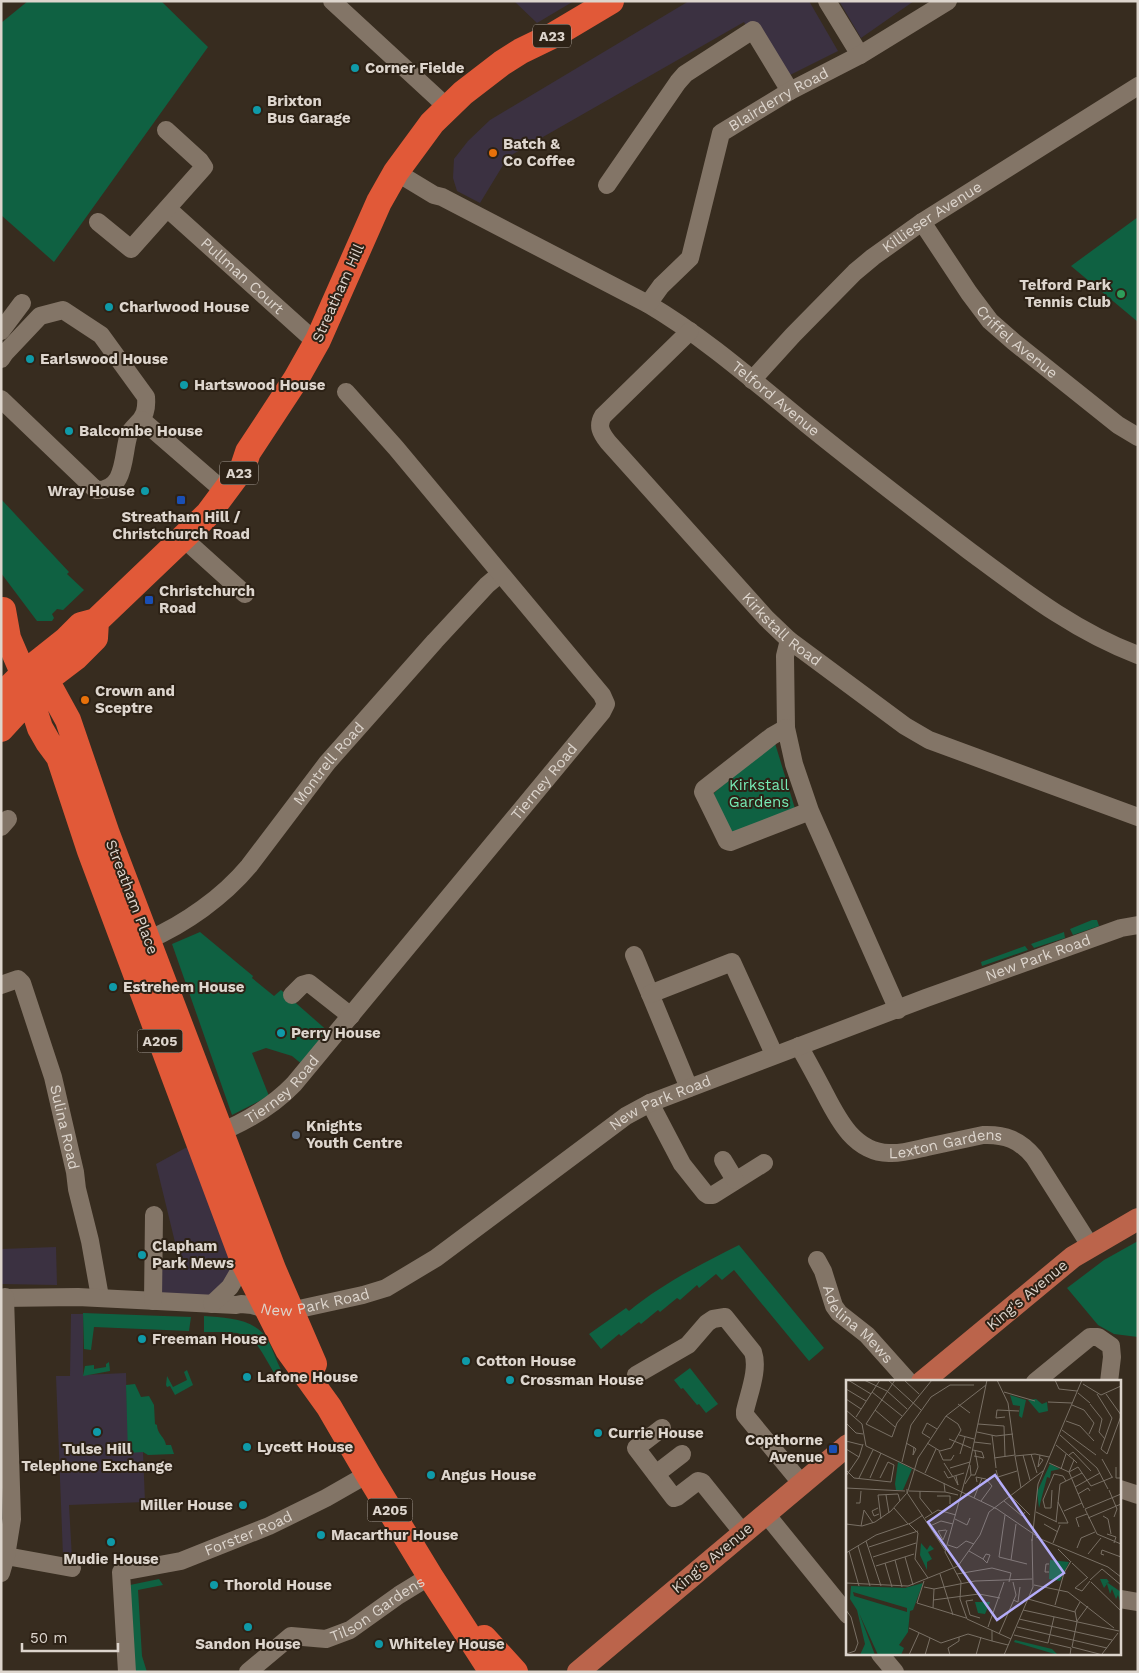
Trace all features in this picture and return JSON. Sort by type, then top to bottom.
[{"type":"highway","name":"Streatham Hill","points":[[34,679],[75,658],[95,638],[96,621],[208,514],[243,467],[248,452],[292,387],[318,340],[340,294],[367,226],[396,172],[425,131],[447,108],[502,63],[611,1]]},
{"type":"highway","name":"A205","points":[[2,609],[8,638],[34,679]]},
{"type":"highway","name":"Streatham Place","points":[[34,679],[68,720],[148,940],[210,1137],[244,1263],[277,1313]]},
{"type":"highway","name":"Streatham Place","points":[[34,679],[56,730],[59,757],[90,851],[210,1137],[273,1269],[277,1313]]},
{"type":"highway","name":"A23","points":[[1,696],[34,679]]},
{"type":"highway","name":"A23","points":[[1,730],[34,679]]},
{"type":"highway","name":"A205","points":[[277,1313],[288,1350],[329,1407],[368,1474],[492,1672]]},
{"type":"highway","name":"A205","points":[[437,1586],[516,1672]]},
{"type":"main road","name":"King's Avenue","points":[[924,1380],[1061,1266],[1138,1219]]},
{"type":"main road","name":"King's Avenue","points":[[578,1672],[846,1447]]},
{"type":"street","points":[[332,1],[447,108]]},
{"type":"street","points":[[827,1],[860,55]]},
{"type":"street","name":"Blairderry Road","points":[[648,304],[661,286],[690,258],[721,134],[790,91],[860,55],[948,1]]},
{"type":"street","points":[[607,185],[685,74],[753,30],[790,91]]},
{"type":"street","name":"Killieser Avenue","points":[[752,380],[855,272],[891,243],[1138,86]]},
{"type":"street","points":[[98,222],[131,249],[204,167],[200,161],[166,130]]},
{"type":"street","name":"Telford Avenue","points":[[396,172],[434,195],[442,197],[648,304],[690,331],[878,481],[1030,597],[1076,626],[1110,644],[1138,655]]},
{"type":"street","name":"Pullman Court","points":[[168,209],[308,335],[318,340]]},
{"type":"street","name":"Criffel Avenue","points":[[922,222],[990,321],[1118,425],[1138,437]]},
{"type":"street","points":[[1,331],[22,303]]},
{"type":"street","points":[[1,359],[40,316],[64,310],[101,336],[146,397],[146,409],[142,420],[129,433],[125,462],[119,476],[113,484],[104,490],[96,490],[1,399]]},
{"type":"street","name":"Kirkstall Road","points":[[690,331],[603,416],[600,428],[608,442],[760,611],[789,640],[906,726],[929,740],[1138,817]]},
{"type":"street","name":"Tierney Road","points":[[210,1137],[233,1128],[259,1113],[280,1098],[300,1077],[602,712],[606,704],[602,695],[385,434],[346,392]]},
{"type":"street","points":[[142,420],[225,492]]},
{"type":"street","points":[[183,538],[245,594]]},
{"type":"street","name":"Montrell Road","points":[[148,940],[166,932],[188,918],[236,881],[327,763],[486,585],[500,574]]},
{"type":"street","points":[[789,640],[785,656],[786,728],[794,764],[810,811],[898,1010]]},
{"type":"street","points":[[786,728],[772,736],[704,789],[703,792],[727,841],[730,842],[810,811]]},
{"type":"street","name":"New Park Road","points":[[3,1298],[100,1298],[252,1305],[277,1313],[375,1292],[397,1282],[436,1258],[626,1116],[650,1103],[774,1054],[898,1010],[926,998],[1086,940],[1121,928],[1138,925]]},
{"type":"street","points":[[634,955],[689,1088]]},
{"type":"street","points":[[650,994],[732,962],[774,1054]]},
{"type":"street","name":"Sulina Road","points":[[2,984],[18,979],[22,983],[53,1078],[90,1241],[100,1298]]},
{"type":"street","points":[[292,995],[302,985],[309,983],[351,1016]]},
{"type":"street","name":"Lexton Gardens","points":[[799,1046],[844,1128],[863,1146],[875,1151],[888,1153],[902,1152],[983,1135],[995,1134],[1006,1136],[1017,1141],[1034,1157],[1091,1247]]},
{"type":"street","points":[[650,1103],[682,1164],[708,1195],[713,1195],[764,1164]]},
{"type":"street","points":[[723,1160],[735,1180]]},
{"type":"street","points":[[153,1300],[154,1215]]},
{"type":"street","name":"Adelina Mews","points":[[817,1260],[823,1271],[834,1306],[839,1314],[867,1335],[907,1380]]},
{"type":"street","points":[[212,1304],[230,1287],[244,1263]]},
{"type":"street","points":[[1,1573],[12,1520],[3,1298]]},
{"type":"street","points":[[636,1375],[688,1345],[707,1323],[714,1319],[725,1317],[755,1357],[755,1368],[745,1410],[746,1415],[802,1484]]},
{"type":"street","points":[[1037,1380],[1090,1337],[1098,1337],[1111,1346],[1112,1357],[1109,1380]]},
{"type":"street","points":[[662,1428],[636,1448],[674,1498],[698,1481],[702,1482],[743,1532]]},
{"type":"street","points":[[656,1474],[682,1454]]},
{"type":"street","name":"Forster Road","points":[[127,1672],[121,1572],[181,1561],[260,1529],[326,1498],[368,1474]]},
{"type":"street","points":[[1122,1490],[1138,1494]]},
{"type":"street","points":[[766,1514],[846,1612]]},
{"type":"street","points":[[6,1556],[72,1568]]},
{"type":"street","name":"Tilson Gardens","points":[[248,1672],[291,1636],[326,1639],[350,1630],[399,1595],[437,1586]]},
{"type":"street","points":[[1122,1599],[1138,1602]]},
{"type":"street","points":[[882,1656],[894,1672]]},
{"type":"shaded area","points":[[514,1],[574,1],[537,23]]},
{"type":"shaded area","points":[[689,1],[809,1],[838,51],[778,81],[744,22],[508,157],[480,203],[457,191],[453,178],[454,159],[468,141],[490,120]]},
{"type":"shaded area","points":[[839,1],[914,1],[861,38]]},
{"type":"shaded area","points":[[189,1146],[233,1266],[212,1304],[153,1301],[158,1265],[181,1267],[156,1164]]},
{"type":"shaded area","points":[[56,1247],[57,1285],[1,1284],[1,1249]]},
{"type":"shaded area","points":[[71,1314],[83,1314],[83,1375],[126,1373],[127,1411],[143,1452],[145,1502],[69,1505],[72,1558],[63,1556],[56,1376],[70,1376]]},
{"type":"green space","points":[[28,1],[161,1],[208,47],[54,262],[1,215],[1,23]]},
{"type":"green space","name":"Telford Park Tennis Club","points":[[1138,217],[1138,322],[1071,266]]},
{"type":"green space","points":[[1,499],[69,572],[67,574],[84,590],[63,610],[57,609],[52,614],[54,618],[52,621],[37,621],[1,573]]},
{"type":"green space","name":"Kirkstall Gardens","points":[[774,740],[796,812],[731,833],[714,799],[714,793]]},
{"type":"green space","points":[[1092,920],[1097,920],[1099,926],[1073,935],[1070,929]]},
{"type":"green space","points":[[200,932],[274,996],[281,990],[330,1033],[303,1065],[292,1056],[266,1048],[252,1053],[269,1096],[232,1115],[172,944]]},
{"type":"green space","points":[[1064,932],[1065,938],[1034,948],[1031,944]]},
{"type":"green space","points":[[1025,946],[1028,950],[982,966],[981,962]]},
{"type":"green space","points":[[1138,1241],[1138,1337],[1114,1334],[1098,1325],[1067,1288],[1104,1260]]},
{"type":"green space","points":[[739,1245],[824,1348],[809,1361],[734,1270],[722,1280],[716,1274],[699,1288],[697,1285],[680,1300],[677,1298],[641,1324],[639,1322],[621,1336],[619,1334],[601,1349],[589,1334],[626,1308],[629,1311],[668,1283]]},
{"type":"green space","points":[[83,1313],[191,1317],[189,1331],[94,1327],[91,1350],[84,1349]]},
{"type":"green space","points":[[204,1316],[240,1320],[256,1327],[268,1340],[281,1370],[274,1373],[260,1349],[248,1337],[232,1332],[204,1332]]},
{"type":"green space","points":[[109,1362],[110,1371],[83,1376],[85,1366],[94,1365],[94,1369],[106,1367],[106,1364]]},
{"type":"green space","points":[[690,1368],[718,1404],[706,1413],[674,1380]]},
{"type":"green space","points":[[187,1370],[193,1385],[175,1395],[170,1386],[167,1387],[166,1385],[167,1376],[173,1387],[187,1380],[184,1372]]},
{"type":"green space","points":[[135,1384],[141,1397],[149,1396],[154,1405],[155,1424],[158,1431],[166,1445],[171,1445],[174,1454],[148,1455],[143,1452],[128,1453],[126,1385]]},
{"type":"green space","points":[[159,1579],[163,1585],[138,1590],[142,1656],[147,1672],[131,1672],[130,1585]]},
{"type":"place","name":"Corner Fielde","points":[[355,68]]},
{"type":"place","name":"Brixton Bus Garage","points":[[257,110]]},
{"type":"place","name":"Batch & Co Coffee","points":[[493,153]]},
{"type":"place","name":"Telford Park Tennis Club","points":[[1121,294]]},
{"type":"place","name":"Charlwood House","points":[[109,307]]},
{"type":"place","name":"Earlswood House","points":[[30,359]]},
{"type":"place","name":"Hartswood House","points":[[184,385]]},
{"type":"place","name":"Balcombe House","points":[[69,431]]},
{"type":"place","name":"Wray House","points":[[145,491]]},
{"type":"place","name":"Streatham Hill / Christchurch Road","points":[[181,500]]},
{"type":"place","name":"Christchurch Road","points":[[149,600]]},
{"type":"place","name":"Crown and Sceptre","points":[[85,700]]},
{"type":"place","name":"Estrehem House","points":[[113,987]]},
{"type":"place","name":"Perry House","points":[[281,1033]]},
{"type":"place","name":"Knights Youth Centre","points":[[296,1135]]},
{"type":"place","name":"Clapham Park Mews","points":[[142,1255]]},
{"type":"place","name":"Freeman House","points":[[142,1339]]},
{"type":"place","name":"Cotton House","points":[[466,1361]]},
{"type":"place","name":"Lafone House","points":[[247,1377]]},
{"type":"place","name":"Crossman House","points":[[510,1380]]},
{"type":"place","name":"Tulse Hill Telephone Exchange","points":[[97,1432]]},
{"type":"place","name":"Currie House","points":[[598,1433]]},
{"type":"place","name":"Lycett House","points":[[247,1447]]},
{"type":"place","name":"Copthorne Avenue","points":[[833,1449]]},
{"type":"place","name":"Angus House","points":[[431,1475]]},
{"type":"place","name":"Miller House","points":[[243,1505]]},
{"type":"place","name":"Macarthur House","points":[[321,1535]]},
{"type":"place","name":"Mudie House","points":[[111,1542]]},
{"type":"place","name":"Thorold House","points":[[214,1585]]},
{"type":"place","name":"Sandon House","points":[[248,1627]]},
{"type":"place","name":"Whiteley House","points":[[379,1644]]}]
